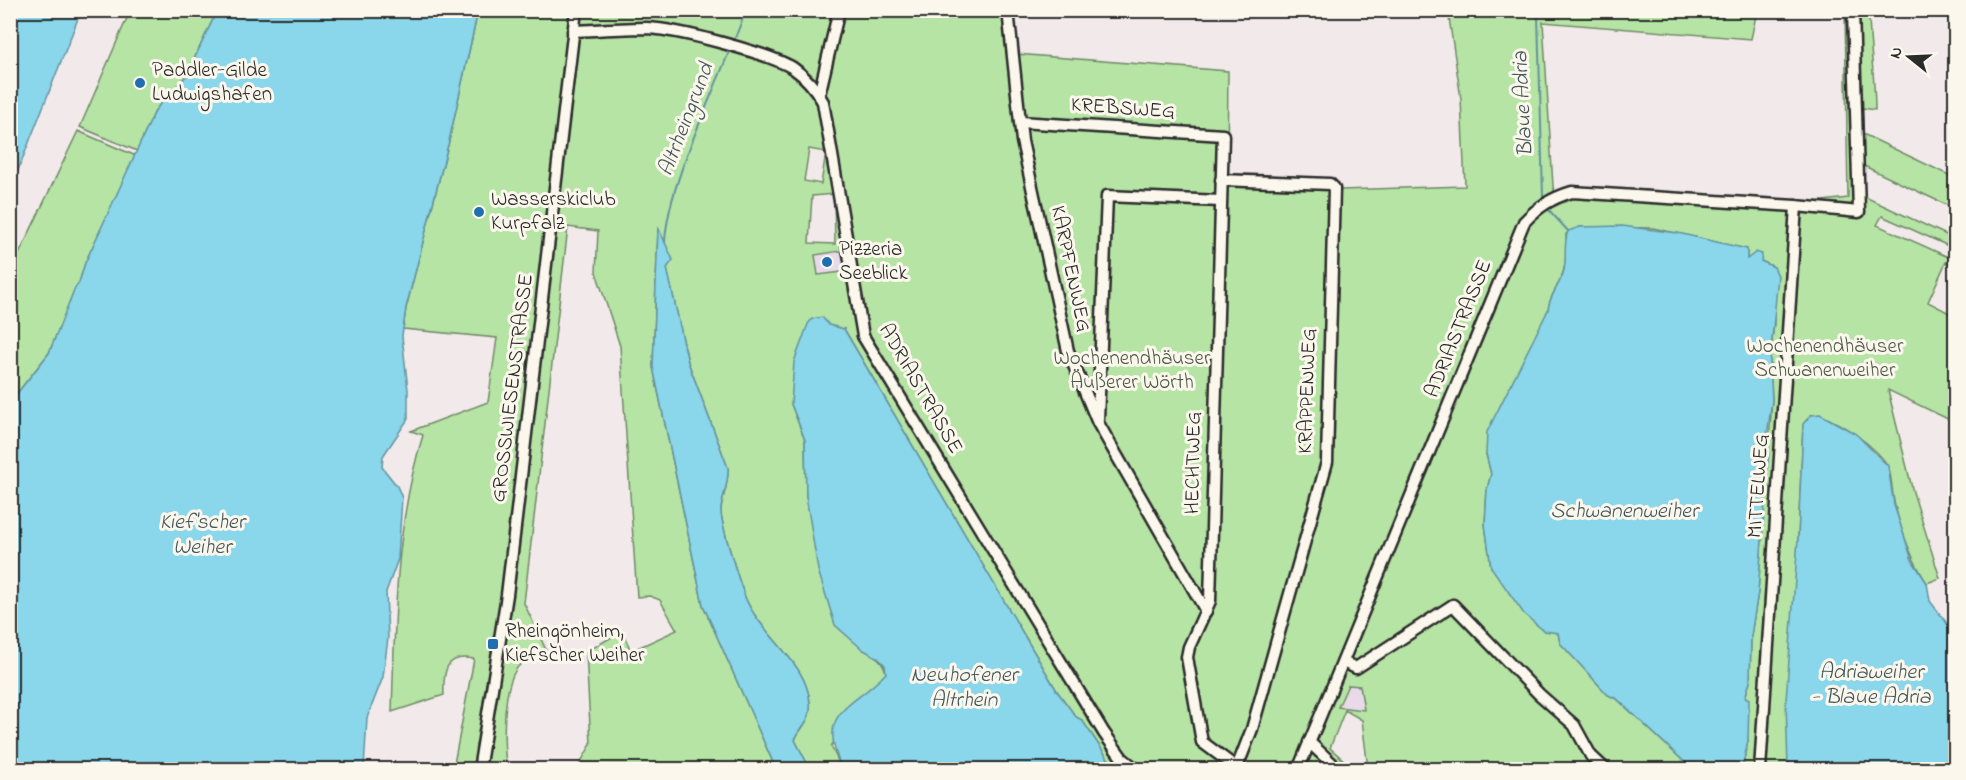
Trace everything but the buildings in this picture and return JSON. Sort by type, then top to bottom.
[{"type":"street","name":"GROSSWIESENSTRASSE","points":[[479,770],[507,595],[576,10]]},
{"type":"street","points":[[819,95],[839,10]]},
{"type":"street","name":"KARPFENWEG","points":[[1008,10],[1020,122],[1063,331],[1098,423],[1206,611]]},
{"type":"street","name":"ADRIASTRASSE","points":[[1298,770],[1524,222],[1537,208],[1556,197],[1572,192],[1859,212],[1853,10]]},
{"type":"street","name":"ADRIASTRASSE","points":[[573,31],[649,28],[696,36],[792,68],[805,78],[819,95],[823,102],[837,170],[863,336],[1104,733],[1122,758],[1137,770]]},
{"type":"street","name":"KREBSWEG","points":[[1020,122],[1223,135]]},
{"type":"street","name":"HECHTWEG","points":[[1223,135],[1210,601],[1187,652],[1201,735],[1206,747],[1236,769]]},
{"type":"street","name":"KRAPPENWEG","points":[[1221,180],[1330,184],[1334,188],[1327,462],[1255,717],[1236,769]]},
{"type":"street","points":[[1098,423],[1107,196],[1220,201]]},
{"type":"street","name":"MITTELWEG","points":[[1760,770],[1796,206]]},
{"type":"street","points":[[1343,662],[1356,668],[1453,605],[1539,694],[1574,725],[1591,756],[1606,770]]},
{"type":"street","points":[[1309,742],[1339,770]]},
{"type":"shaded area","points":[[847,250],[850,271],[818,275],[815,255]]},
{"type":"shaded area","points":[[1348,685],[1360,686],[1364,710],[1338,707]]},
{"type":"green space","name":"Paddler-Gilde Ludwigshafen","points":[[130,11],[217,11],[186,76],[156,109],[137,151],[80,127]]},
{"type":"green space","points":[[478,11],[1010,11],[1016,54],[1228,71],[1227,174],[1339,183],[1340,190],[1465,186],[1461,99],[1448,11],[1757,11],[1751,39],[1543,22],[1553,186],[1555,194],[1796,204],[1848,198],[1845,11],[1869,11],[1875,110],[1862,108],[1863,134],[1955,178],[1955,209],[1862,165],[1863,196],[1955,239],[1955,249],[1882,216],[1877,225],[1955,260],[1955,266],[1946,262],[1928,302],[1955,316],[1954,422],[1888,390],[1913,492],[1940,578],[1927,583],[1912,555],[1898,516],[1889,469],[1885,461],[1855,434],[1830,420],[1811,415],[1803,425],[1788,769],[1742,769],[1748,741],[1745,698],[1750,682],[1751,635],[1758,592],[1772,400],[1770,361],[1774,323],[1774,267],[1761,261],[1747,259],[1747,249],[1653,228],[1580,227],[1566,234],[1566,261],[1562,274],[1486,454],[1491,474],[1487,489],[1485,524],[1491,567],[1552,631],[1558,633],[1560,643],[1608,695],[1617,699],[1692,769],[1368,769],[1362,720],[1345,710],[1330,748],[1354,769],[1115,769],[1082,720],[1076,717],[1057,691],[844,329],[791,404],[805,440],[806,496],[862,649],[881,661],[886,674],[831,746],[842,769],[810,769],[795,740],[809,715],[810,703],[807,688],[792,661],[752,611],[739,579],[721,514],[728,468],[688,362],[658,229],[653,367],[703,605],[776,769],[577,769],[591,744],[586,652],[622,631],[631,651],[677,630],[660,600],[650,596],[637,597],[620,346],[596,272],[598,231],[568,227],[524,603],[547,652],[521,664],[514,672],[505,714],[507,769],[453,769],[474,659],[457,659],[448,666],[444,679],[444,695],[392,712],[398,572],[407,503],[423,435],[411,431],[488,402],[497,338],[403,329],[406,308],[449,141]],"holes":[[[809,149],[826,152],[821,184],[804,181]],[[834,194],[835,244],[809,243],[812,196]],[[846,250],[850,271],[818,275],[815,255]],[[1348,685],[1360,686],[1364,710],[1338,707]]]},
{"type":"green space","points":[[78,131],[136,156],[85,263],[79,283],[49,353],[11,401],[10,273]]},
{"type":"water","points":[[10,11],[81,11],[11,188]]},
{"type":"water","name":"Kief'scher Weiher","points":[[217,11],[478,11],[449,141],[406,308],[402,336],[408,390],[408,419],[383,456],[382,467],[397,486],[402,498],[398,559],[386,592],[388,638],[383,677],[367,718],[364,769],[11,769],[11,401],[49,353],[79,283],[85,263],[156,109],[186,76]]},
{"type":"water","name":"Schwanenweiher","points":[[1622,226],[1678,233],[1747,249],[1747,259],[1756,252],[1762,254],[1761,261],[1774,267],[1778,276],[1770,361],[1772,400],[1767,436],[1770,437],[1758,592],[1751,636],[1750,682],[1745,697],[1749,699],[1748,741],[1742,769],[1692,769],[1617,699],[1608,695],[1560,643],[1558,633],[1544,631],[1524,614],[1491,567],[1485,524],[1487,489],[1491,474],[1486,454],[1487,432],[1548,310],[1550,299],[1565,265],[1568,231],[1580,227]]},
{"type":"water","points":[[658,227],[673,260],[667,268],[688,362],[728,468],[721,515],[739,579],[752,611],[792,661],[807,688],[810,703],[809,715],[795,740],[810,769],[776,769],[703,605],[653,367]]},
{"type":"water","name":"Neuhofener Altrhein","points":[[822,317],[829,325],[844,329],[1057,691],[1076,717],[1082,720],[1115,769],[842,769],[835,749],[833,734],[835,722],[841,712],[886,673],[885,665],[878,658],[862,649],[835,625],[818,570],[806,496],[805,440],[791,404],[794,362],[808,324],[812,319]]},
{"type":"water","name":"Adriaweiher - Blaue Adria","points":[[1820,414],[1856,434],[1888,466],[1894,505],[1912,560],[1927,583],[1930,601],[1955,634],[1955,769],[1788,769],[1786,700],[1798,539],[1803,424],[1811,415]]},
{"type":"waterway","name":"Altrheingrund","points":[[734,41],[746,10]]},
{"type":"waterway","name":"Blaue Adria","points":[[1534,10],[1538,16],[1543,196]]},
{"type":"waterway","name":"Altrheingrund","points":[[665,242],[673,196],[681,170],[730,49]]},
{"type":"waterway","name":"Blaue Adria","points":[[1548,209],[1568,231]]},
{"type":"place","name":"Paddler-Gilde Ludwigshafen","points":[[140,83]]},
{"type":"place","name":"Wasserskiclub Kurpfalz","points":[[479,212]]},
{"type":"place","name":"Pizzeria Seeblick","points":[[827,262]]},
{"type":"place","name":"Rheingönheim, Kiefscher Weiher","points":[[493,644]]},
{"type":"park label","name":"Wochenendhäuser Schwanenweiher","points":[[1825,359]]},
{"type":"park label","name":"Wochenendhäuser Äußerer Wörth","points":[[1132,371]]}]
